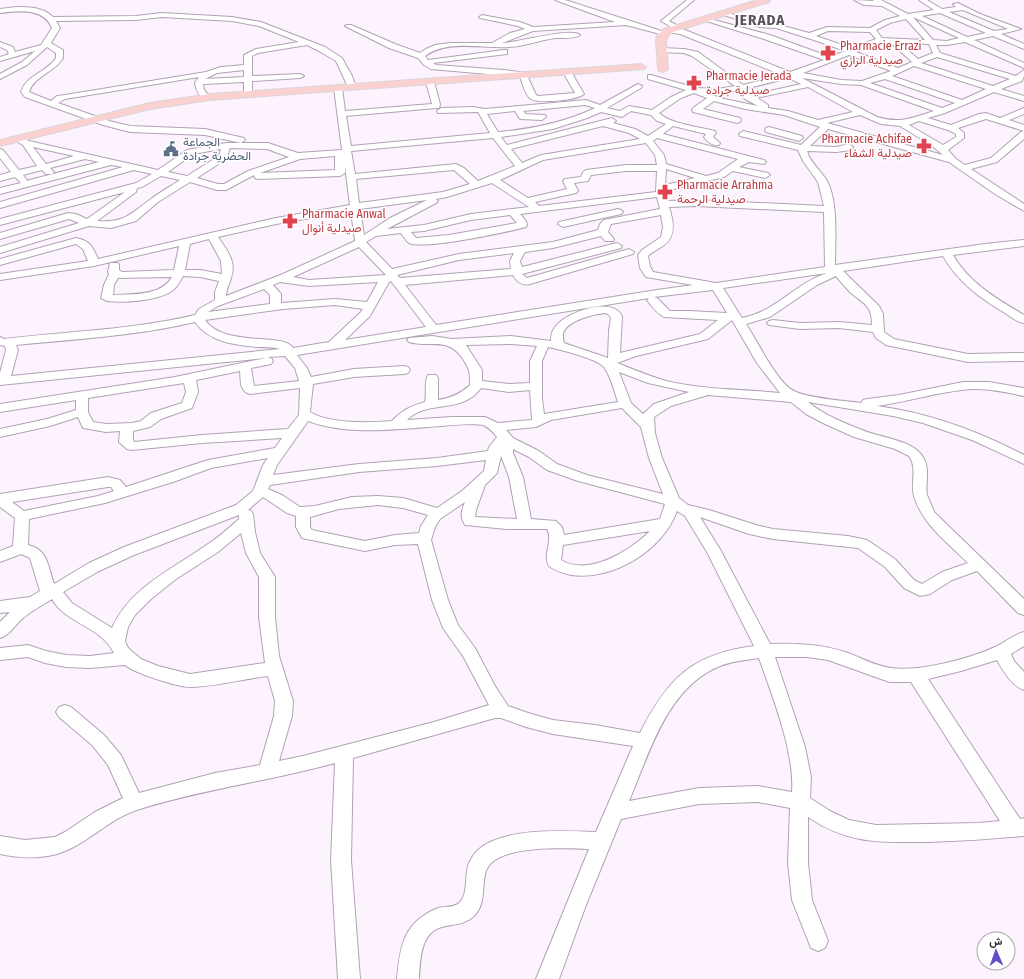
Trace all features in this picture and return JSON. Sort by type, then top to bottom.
[{"type":"main road","points":[[0,143],[21,141],[97,119],[150,106],[206,97],[596,70],[661,76],[664,71],[661,53],[661,40],[674,30],[721,13],[766,0]]},
{"type":"main road","points":[[644,75],[661,53]]},
{"type":"street","points":[[558,0],[626,23],[674,30],[792,74],[862,84],[942,111]]},
{"type":"street","points":[[674,30],[664,21],[691,0]]},
{"type":"street","points":[[857,0],[864,3],[880,2],[1024,66]]},
{"type":"street","points":[[922,0],[941,11],[1024,47]]},
{"type":"street","points":[[950,0],[978,15],[1022,30]]},
{"type":"street","points":[[737,8],[753,14]]},
{"type":"street","points":[[872,30],[875,26],[881,23],[911,16],[964,8]]},
{"type":"street","points":[[0,11],[33,10],[47,14],[52,19],[56,28],[46,45],[19,67],[0,77]]},
{"type":"street","points":[[721,13],[762,26],[776,26],[808,36],[896,70]]},
{"type":"street","points":[[52,19],[136,18],[162,15],[232,19],[261,24],[322,49],[339,60],[352,87]]},
{"type":"street","points":[[911,16],[931,42],[937,54]]},
{"type":"street","points":[[482,17],[520,24],[532,28]]},
{"type":"street","points":[[703,19],[810,51],[831,60]]},
{"type":"street","points":[[770,19],[775,22],[776,26]]},
{"type":"street","points":[[724,25],[741,20]]},
{"type":"street","points":[[492,45],[505,38],[532,28],[626,23]]},
{"type":"street","points":[[349,26],[423,59],[434,67],[504,72],[523,76],[532,96],[542,103],[590,102],[601,109],[625,111],[656,118],[697,122],[711,125]]},
{"type":"street","points":[[808,36],[827,29],[872,30]]},
{"type":"street","points":[[872,30],[880,40]]},
{"type":"street","points":[[664,71],[692,89],[712,91],[741,87],[792,74],[880,40],[947,42],[1022,30]]},
{"type":"street","points":[[423,59],[427,51],[436,48],[519,44],[552,36],[576,35]]},
{"type":"street","points":[[743,36],[783,50],[810,51]]},
{"type":"street","points":[[892,41],[916,63],[1024,99]]},
{"type":"street","points":[[248,94],[247,56],[253,52],[307,43]]},
{"type":"street","points":[[0,44],[10,49],[13,55]]},
{"type":"street","points":[[0,59],[46,45],[60,52],[60,58],[55,64],[27,86],[25,92],[52,104],[106,123],[134,130],[179,130],[208,132],[268,146],[298,156],[552,128],[588,116],[601,109],[623,94],[644,75],[745,107],[773,110]]},
{"type":"street","points":[[423,59],[505,53],[504,45]]},
{"type":"street","points":[[661,53],[689,52],[741,87],[740,90],[744,94],[762,106],[826,126],[857,132],[953,161]]},
{"type":"street","points":[[862,84],[937,54],[1020,80]]},
{"type":"street","points":[[52,104],[60,98],[65,97],[205,74],[215,70],[248,67]]},
{"type":"street","points":[[567,72],[586,102]]},
{"type":"street","points":[[792,74],[808,85],[874,119],[902,124],[942,111],[992,88],[1020,80],[1024,72]]},
{"type":"street","points":[[205,74],[199,82],[200,90],[206,97]]},
{"type":"street","points":[[199,82],[300,76]]},
{"type":"street","points":[[884,76],[961,102]]},
{"type":"street","points":[[342,114],[436,106],[430,82]]},
{"type":"street","points":[[761,95],[808,85]]},
{"type":"street","points":[[338,88],[342,114],[344,151],[350,176],[360,242],[434,330]]},
{"type":"street","points":[[656,118],[684,93],[692,89]]},
{"type":"street","points":[[441,111],[473,109],[482,110],[483,112],[518,109],[580,94]]},
{"type":"street","points":[[506,148],[596,133],[625,111],[636,100],[623,94]]},
{"type":"street","points":[[713,98],[696,110],[737,120]]},
{"type":"street","points":[[542,103],[540,108],[542,117],[552,128]]},
{"type":"street","points":[[518,109],[523,117],[542,117]]},
{"type":"street","points":[[1002,120],[1024,111]]},
{"type":"street","points":[[483,112],[495,135],[520,167]]},
{"type":"street","points":[[817,123],[862,112]]},
{"type":"street","points":[[588,116],[608,123],[641,131],[652,137],[761,162]]},
{"type":"street","points":[[951,128],[984,116],[1002,120],[1024,128]]},
{"type":"street","points":[[834,118],[857,132]]},
{"type":"street","points":[[671,119],[689,127],[712,133],[708,137],[716,143]]},
{"type":"street","points":[[117,641],[120,627],[129,611],[145,595],[171,575],[213,548],[246,513],[262,486],[270,465],[305,415],[307,382],[304,373],[292,356],[280,345],[233,339],[216,335],[204,327],[199,319],[203,311],[221,302],[280,279],[360,242],[394,220],[444,195],[494,180],[541,158],[614,146],[652,137],[671,119]]},
{"type":"street","points":[[920,119],[951,128],[960,133],[961,136],[943,150]]},
{"type":"street","points":[[689,127],[697,122]]},
{"type":"street","points":[[857,132],[884,122]]},
{"type":"street","points":[[902,124],[943,150],[953,161],[1024,208]]},
{"type":"street","points":[[802,149],[826,126]]},
{"type":"street","points":[[743,134],[802,149],[849,148],[831,139],[813,138],[769,130]]},
{"type":"street","points":[[596,133],[614,146]]},
{"type":"street","points":[[964,168],[994,160],[1024,134]]},
{"type":"street","points":[[643,255],[666,237],[668,228],[663,200],[661,157],[652,137]]},
{"type":"street","points":[[21,141],[223,188],[231,185],[244,176],[288,161],[298,156]]},
{"type":"street","points":[[21,141],[31,155],[54,177],[70,203]]},
{"type":"street","points":[[5,249],[88,223],[139,185],[160,173],[190,152],[226,146],[268,146]]},
{"type":"street","points":[[19,257],[5,249],[0,237],[68,216],[72,216],[88,223],[111,225],[132,219],[155,200],[223,157],[226,146]]},
{"type":"street","points":[[31,155],[47,147]]},
{"type":"street","points":[[802,149],[811,167],[821,178],[824,184],[829,209],[836,270],[875,309],[878,318],[878,335],[881,338],[890,342],[956,356],[979,359],[1024,357]]},
{"type":"street","points":[[6,158],[65,151]]},
{"type":"street","points":[[244,176],[340,173],[344,151]]},
{"type":"street","points":[[0,178],[86,156]]},
{"type":"street","points":[[0,168],[6,158]]},
{"type":"street","points":[[6,158],[34,195],[50,208]]},
{"type":"street","points":[[603,232],[605,224],[608,222],[663,200],[703,178],[721,175],[728,172],[747,159]]},
{"type":"street","points":[[0,191],[112,161]]},
{"type":"street","points":[[581,204],[568,181],[585,179],[586,174],[589,172],[661,166],[703,178]]},
{"type":"street","points":[[0,205],[134,167]]},
{"type":"street","points":[[350,176],[456,167],[476,185]]},
{"type":"street","points":[[732,168],[766,175]]},
{"type":"street","points":[[494,180],[537,208]]},
{"type":"street","points":[[0,222],[139,185]]},
{"type":"street","points":[[526,201],[573,191]]},
{"type":"street","points":[[0,277],[94,263],[276,221],[354,207],[444,195]]},
{"type":"street","points":[[374,233],[424,228],[467,218],[537,208],[581,204],[663,200],[696,203],[829,209]]},
{"type":"street","points":[[563,224],[663,200]]},
{"type":"street","points":[[404,230],[414,241],[432,241],[522,226],[522,223],[512,212]]},
{"type":"street","points":[[424,228],[432,241]]},
{"type":"street","points":[[603,232],[616,246],[629,252],[643,255]]},
{"type":"street","points":[[332,345],[360,321],[391,278],[458,257],[553,245],[603,232]]},
{"type":"street","points":[[212,236],[228,264],[226,279],[220,291],[221,302]]},
{"type":"street","points":[[0,262],[76,241],[83,242],[87,246],[94,263]]},
{"type":"street","points":[[115,258],[113,270],[114,274],[109,285],[108,298],[150,296],[159,294],[175,283],[185,242]]},
{"type":"street","points":[[0,408],[190,378],[292,356],[332,345],[717,289],[947,253],[1024,243]]},
{"type":"street","points":[[280,279],[303,283],[516,272],[616,246]]},
{"type":"street","points":[[521,249],[515,261],[516,272],[520,279],[526,282],[629,252]]},
{"type":"street","points":[[947,253],[954,269],[964,280],[1024,320]]},
{"type":"street","points":[[643,255],[644,269],[650,276],[655,297],[662,311],[668,315],[689,314],[733,318],[765,315],[814,281],[836,270]]},
{"type":"street","points":[[114,274],[178,274],[200,272],[226,279]]},
{"type":"street","points":[[650,276],[717,289]]},
{"type":"street","points":[[326,282],[326,302]]},
{"type":"street","points":[[265,284],[275,294],[276,307]]},
{"type":"street","points":[[717,289],[733,318],[772,377],[782,388],[811,411],[847,429],[900,446],[914,453],[918,458],[920,472],[920,494],[928,514],[1024,609]]},
{"type":"street","points":[[558,346],[558,332],[566,323],[587,313],[655,297]]},
{"type":"street","points":[[2,342],[118,332],[162,326],[200,316],[326,302],[371,306]]},
{"type":"street","points":[[603,310],[612,311],[617,316],[611,360],[625,404],[646,425]]},
{"type":"street","points":[[611,360],[704,337],[733,318]]},
{"type":"street","points":[[773,323],[800,326],[839,325],[878,329]]},
{"type":"street","points":[[2,342],[10,344],[12,350],[2,381],[227,357],[292,356],[424,340],[451,343],[501,340],[544,343],[611,360],[642,377],[681,387],[708,391],[793,396],[851,404],[914,416],[946,425],[1006,450],[1024,460]]},
{"type":"street","points":[[396,425],[404,414],[416,408],[431,404],[450,402],[467,396],[476,386],[476,370],[474,365],[462,348],[451,343]]},
{"type":"street","points":[[540,419],[536,386],[536,361],[544,343]]},
{"type":"street","points":[[245,366],[248,388],[250,390],[285,387],[354,373],[404,370]]},
{"type":"street","points":[[82,396],[82,412],[86,423],[91,426],[126,428],[145,424],[156,416],[185,406],[191,396],[190,378]]},
{"type":"street","points":[[431,404],[433,395],[432,378]]},
{"type":"street","points":[[476,384],[509,388],[536,386]]},
{"type":"street","points":[[851,404],[899,400],[963,386],[989,386],[1024,392]]},
{"type":"street","points":[[708,391],[674,400],[663,405],[649,416],[646,425],[648,436],[679,505],[690,513],[714,551],[765,651],[776,682],[802,777],[798,863],[802,900],[818,941]]},
{"type":"street","points":[[502,711],[489,691],[469,652],[451,628],[434,583],[426,551],[424,538],[428,526],[439,514],[490,473],[493,455],[503,434],[518,424],[538,423],[540,419],[566,412],[595,410],[625,404]]},
{"type":"street","points":[[0,433],[50,422],[82,412]]},
{"type":"street","points":[[305,415],[318,420],[364,427],[452,420],[476,420],[486,422],[552,467],[568,473],[679,505],[754,530],[773,534],[842,540],[862,544],[890,563],[909,584],[920,590],[925,590],[947,576],[978,565]]},
{"type":"street","points":[[126,428],[126,442],[132,446],[202,439],[292,433]]},
{"type":"street","points":[[503,434],[506,453],[516,478],[525,524]]},
{"type":"street","points":[[7,506],[100,500],[208,464],[278,452]]},
{"type":"street","points":[[262,486],[359,468],[437,462],[493,455]]},
{"type":"street","points":[[7,506],[108,482],[115,483],[124,493]]},
{"type":"street","points":[[478,484],[478,492],[468,512],[468,521],[507,524],[551,524],[556,529],[554,558],[556,564],[565,568],[590,570],[600,568],[628,557],[663,524],[679,505]]},
{"type":"street","points":[[262,486],[269,494],[291,510],[303,512],[316,511],[347,503],[375,500],[410,503],[439,514]]},
{"type":"street","points":[[7,506],[20,549]]},
{"type":"street","points":[[303,512],[303,527],[307,534],[346,543],[369,546],[395,540],[424,538]]},
{"type":"street","points":[[0,632],[15,616],[34,603],[111,558],[232,513],[246,513]]},
{"type":"street","points":[[246,513],[253,553],[267,577],[267,617],[271,656],[284,701],[283,716],[267,772]]},
{"type":"street","points":[[556,541],[663,524]]},
{"type":"street","points":[[0,558],[20,549],[30,551],[37,555],[52,593],[64,606],[74,613],[93,622],[117,641],[122,652],[135,664],[155,672],[190,680],[275,668]]},
{"type":"street","points":[[0,607],[34,603]]},
{"type":"street","points":[[547,979],[550,975],[564,933],[614,812],[655,719],[670,698],[687,680],[704,666],[721,659],[765,651],[818,652],[833,655],[892,675],[907,676],[944,669],[1001,651],[1024,638]]},
{"type":"street","points":[[0,654],[28,651],[45,657],[66,661],[90,662],[129,658]]},
{"type":"street","points":[[1001,651],[1008,666],[1024,683]]},
{"type":"street","points":[[614,812],[699,796],[758,794],[801,802],[823,817],[846,828],[876,834],[979,832],[1020,828],[916,675]]},
{"type":"street","points":[[0,845],[26,849],[57,845],[72,838],[102,818],[134,802],[215,781],[267,772],[344,754],[434,730],[487,712],[502,711],[526,720],[553,727],[595,732],[646,741]]},
{"type":"street","points":[[65,712],[98,740],[115,760],[134,802]]},
{"type":"street","points":[[344,754],[341,860],[349,979]]},
{"type":"street","points":[[408,979],[412,946],[416,936],[431,920],[464,912],[470,906],[478,868],[481,861],[487,854],[496,849],[534,841],[562,839],[602,841]]},
{"type":"place","name":"Pharmacie Errazi صيدلية الرازي","points":[[828,53]]},
{"type":"place","name":"Pharmacie Jerada صيدلية جرادة","points":[[694,83]]},
{"type":"place","name":"Pharmacie Achifae صيدلية الشفاء","points":[[924,146]]},
{"type":"place","name":"الجماعة الحضرية جرادة","points":[[171,149]]},
{"type":"place","name":"Pharmacie Arrahma صيدلية الرحمة","points":[[665,192]]},
{"type":"place","name":"Pharmacie Anwal صيدلية أنوال","points":[[290,221]]},
{"type":"district","name":"JERADA","points":[[760,20]]}]
